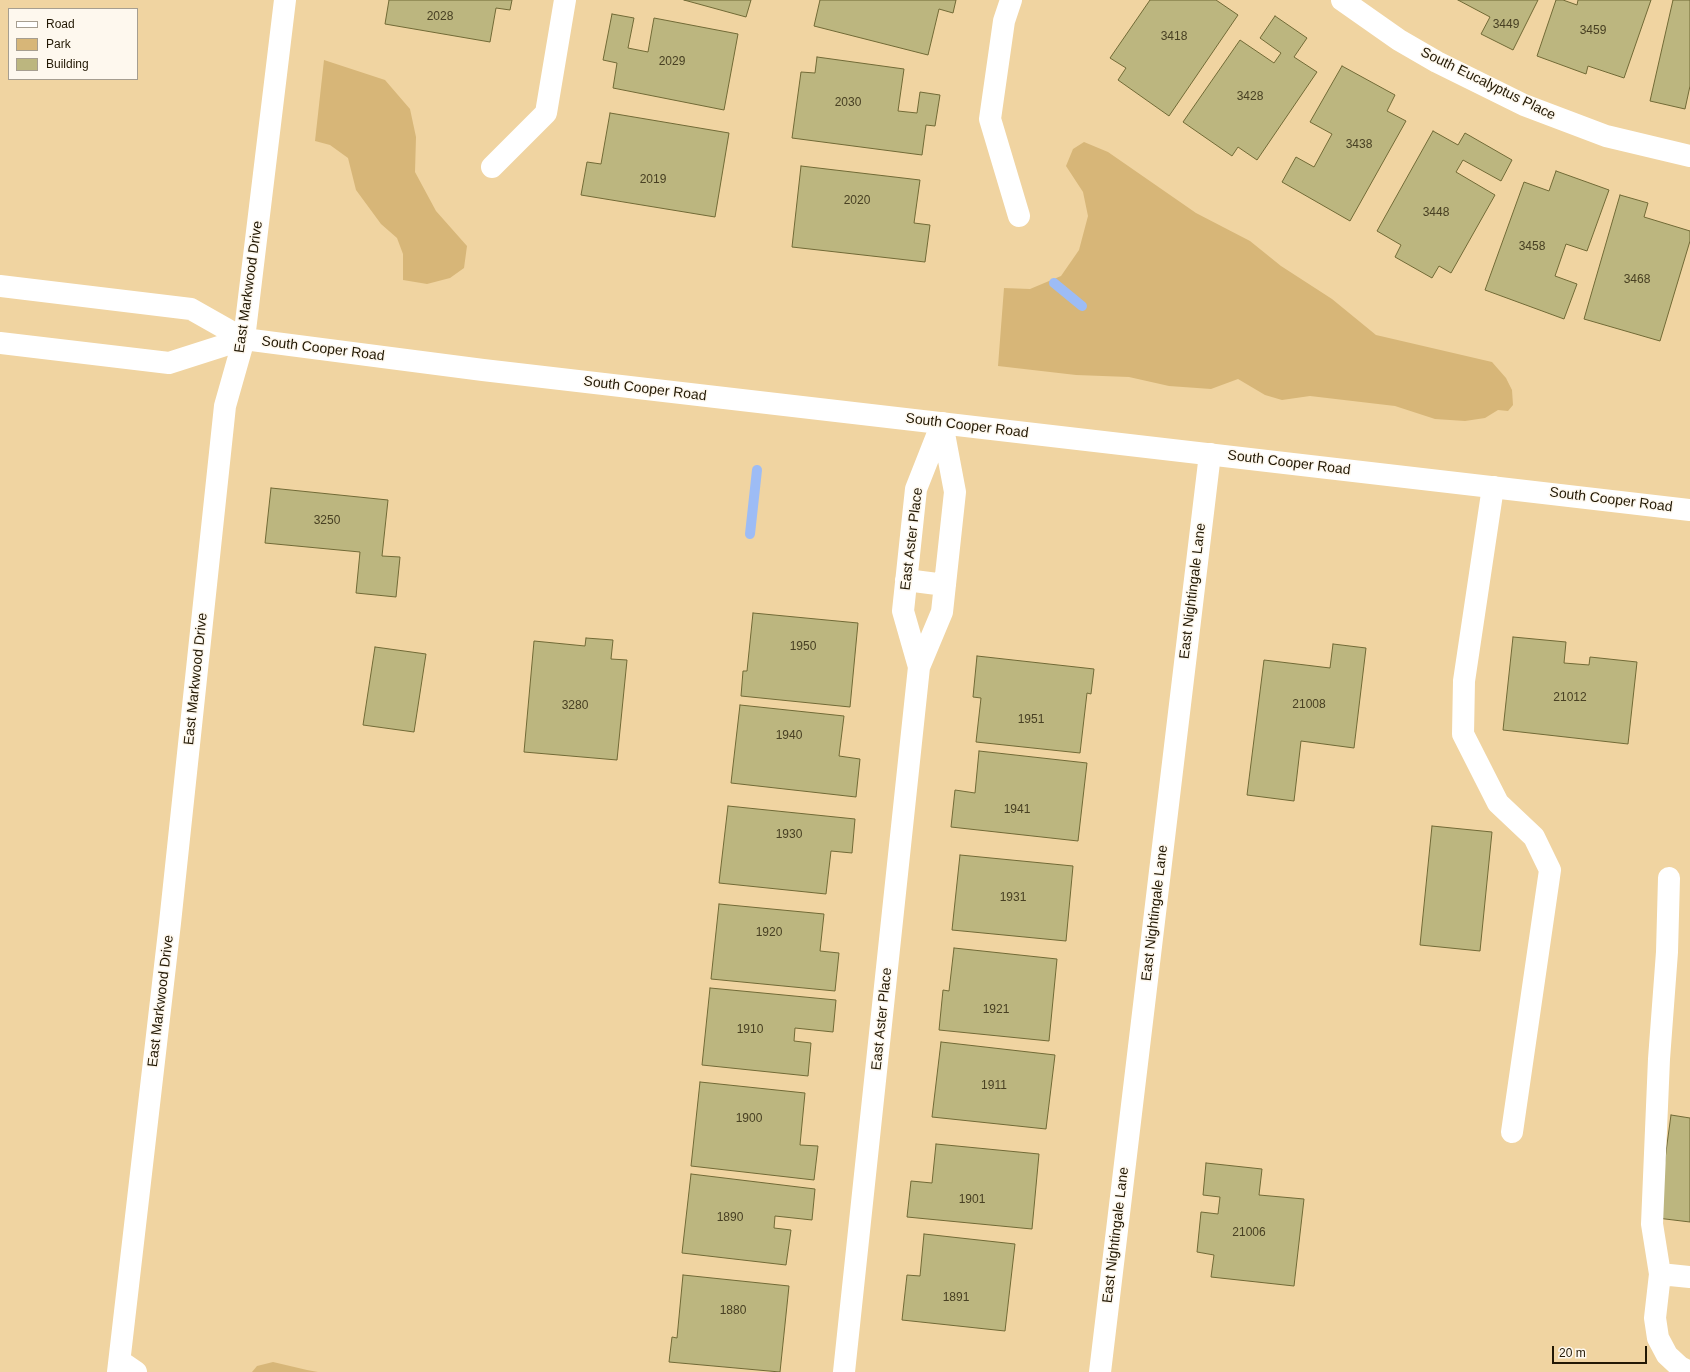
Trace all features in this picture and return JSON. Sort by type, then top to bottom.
[{"type":"street","name":"East Markwood Drive","points":[[125,1368],[225,406],[244,339],[285,0]]},
{"type":"street","points":[[492,167],[546,113],[565,0]]},
{"type":"street","points":[[1011,0],[1004,21],[990,119],[1018,216]]},
{"type":"street","name":"South Eucalyptus Place","points":[[1342,0],[1399,40],[1437,62],[1524,104],[1606,136],[1690,156]]},
{"type":"street","name":"South Cooper Road","points":[[0,286],[191,309],[244,339],[477,369],[1690,510]]},
{"type":"street","name":"South Cooper Road","points":[[0,343],[169,363],[244,339]]},
{"type":"street","name":"East Aster Place","points":[[919,667],[903,611],[916,489],[942,423]]},
{"type":"street","name":"East Aster Place","points":[[844,1372],[919,667],[942,612],[955,492],[942,423]]},
{"type":"street","name":"East Nightingale Lane","points":[[1100,1372],[1210,454]]},
{"type":"street","points":[[1493,487],[1464,681],[1463,734],[1498,803],[1534,837],[1550,870],[1512,1132]]},
{"type":"street","points":[[906,580],[945,585]]},
{"type":"street","points":[[1669,878],[1667,952],[1659,1059],[1652,1224],[1660,1274],[1655,1318],[1658,1338],[1667,1355],[1680,1367],[1690,1372]]},
{"type":"street","points":[[1660,1274],[1690,1277]]},
{"type":"green space","points":[[324,60],[385,80],[410,109],[416,137],[415,172],[436,211],[467,246],[464,268],[450,278],[427,284],[403,280],[403,254],[397,238],[381,224],[356,190],[348,158],[330,145],[315,141]]},
{"type":"green space","points":[[1084,142],[1108,152],[1196,213],[1250,241],[1281,266],[1332,299],[1376,335],[1492,362],[1506,378],[1512,390],[1513,405],[1508,411],[1498,410],[1485,418],[1465,421],[1435,419],[1395,406],[1310,396],[1282,400],[1265,395],[1238,379],[1211,389],[1169,386],[1129,377],[1076,375],[998,366],[1004,288],[1030,289],[1061,276],[1079,250],[1088,216],[1083,192],[1066,166],[1073,149]]},
{"type":"green space","points":[[273,1362],[318,1372],[252,1372],[257,1366]]},
{"type":"building","points":[[389,0],[512,0],[510,10],[496,8],[490,42],[385,24]]},
{"type":"building","points":[[684,0],[751,0],[746,17]]},
{"type":"building","points":[[820,0],[956,0],[953,13],[939,9],[928,55],[814,26]]},
{"type":"building","points":[[1150,0],[1216,0],[1238,15],[1169,116],[1118,80],[1126,68],[1110,58]]},
{"type":"building","points":[[1458,0],[1538,0],[1513,50],[1481,34],[1490,17]]},
{"type":"building","points":[[1556,0],[1563,0],[1577,5],[1578,0],[1651,0],[1624,78],[1588,66],[1586,74],[1537,56]]},
{"type":"building","points":[[1673,0],[1690,0],[1690,86],[1685,109],[1650,101]]},
{"type":"building","points":[[612,14],[634,18],[628,48],[648,52],[654,18],[738,34],[724,110],[613,88],[617,63],[603,60]]},
{"type":"building","points":[[1275,16],[1307,38],[1294,57],[1317,72],[1257,160],[1238,147],[1232,156],[1183,122],[1240,40],[1274,63],[1281,53],[1260,38]]},
{"type":"building","points":[[817,57],[904,69],[898,111],[917,113],[920,92],[940,95],[935,126],[926,125],[922,155],[792,138],[801,72],[815,73]]},
{"type":"building","points":[[1342,66],[1395,95],[1387,111],[1406,121],[1350,221],[1282,182],[1296,157],[1314,167],[1332,134],[1310,122]]},
{"type":"building","points":[[610,113],[729,133],[715,217],[581,195],[587,162],[601,164]]},
{"type":"building","points":[[1433,131],[1458,145],[1465,133],[1512,160],[1501,181],[1463,160],[1456,172],[1495,195],[1451,273],[1439,266],[1432,278],[1395,257],[1401,245],[1377,231]]},
{"type":"building","points":[[801,166],[920,180],[914,223],[930,225],[925,262],[792,247]]},
{"type":"building","points":[[1556,171],[1609,190],[1587,251],[1566,244],[1555,276],[1577,284],[1564,319],[1485,290],[1524,182],[1549,191]]},
{"type":"building","points":[[1620,195],[1648,203],[1644,217],[1690,231],[1690,241],[1660,341],[1584,319]]},
{"type":"building","points":[[271,488],[388,500],[382,556],[400,557],[396,597],[356,593],[360,552],[265,543]]},
{"type":"building","points":[[753,613],[858,623],[850,707],[741,696],[743,671],[747,671]]},
{"type":"building","points":[[1513,637],[1566,642],[1564,663],[1589,665],[1590,657],[1637,662],[1628,744],[1503,730]]},
{"type":"building","points":[[586,638],[613,640],[611,659],[627,660],[617,760],[524,752],[534,641],[585,646]]},
{"type":"building","points":[[1333,644],[1366,648],[1354,748],[1301,741],[1294,801],[1247,795],[1264,660],[1330,668]]},
{"type":"building","points":[[375,647],[426,654],[414,732],[363,725]]},
{"type":"building","points":[[977,656],[1094,669],[1091,694],[1087,693],[1080,753],[976,742],[981,698],[973,697]]},
{"type":"building","points":[[740,705],[844,716],[839,756],[860,759],[856,797],[731,783]]},
{"type":"building","points":[[979,751],[1087,763],[1078,841],[951,827],[955,790],[975,793]]},
{"type":"building","points":[[728,806],[855,819],[852,853],[831,851],[826,894],[719,883]]},
{"type":"building","points":[[1432,826],[1492,832],[1480,951],[1420,945]]},
{"type":"building","points":[[960,855],[1073,866],[1066,941],[952,930]]},
{"type":"building","points":[[719,904],[824,914],[820,951],[839,953],[835,991],[711,979]]},
{"type":"building","points":[[954,948],[1057,959],[1049,1041],[939,1030],[943,990],[949,991]]},
{"type":"building","points":[[710,988],[836,1000],[833,1032],[795,1028],[794,1041],[811,1043],[808,1076],[702,1065]]},
{"type":"building","points":[[941,1042],[1055,1055],[1046,1129],[932,1117]]},
{"type":"building","points":[[700,1082],[805,1093],[800,1145],[818,1146],[814,1180],[691,1166]]},
{"type":"building","points":[[1671,1115],[1690,1118],[1690,1222],[1657,1218]]},
{"type":"building","points":[[936,1144],[1039,1154],[1032,1229],[907,1217],[911,1181],[932,1183]]},
{"type":"building","points":[[1206,1163],[1262,1169],[1259,1195],[1304,1199],[1294,1286],[1211,1277],[1214,1255],[1197,1252],[1201,1212],[1218,1214],[1220,1197],[1203,1195]]},
{"type":"building","points":[[691,1174],[815,1189],[812,1220],[775,1216],[774,1228],[791,1230],[786,1265],[682,1253]]},
{"type":"building","points":[[924,1234],[1015,1244],[1005,1331],[902,1320],[907,1275],[920,1276]]},
{"type":"building","points":[[683,1275],[789,1286],[780,1372],[669,1362],[672,1337],[677,1338]]},
{"type":"waterway","points":[[1054,283],[1082,306]]},
{"type":"waterway","points":[[750,534],[757,470]]}]
